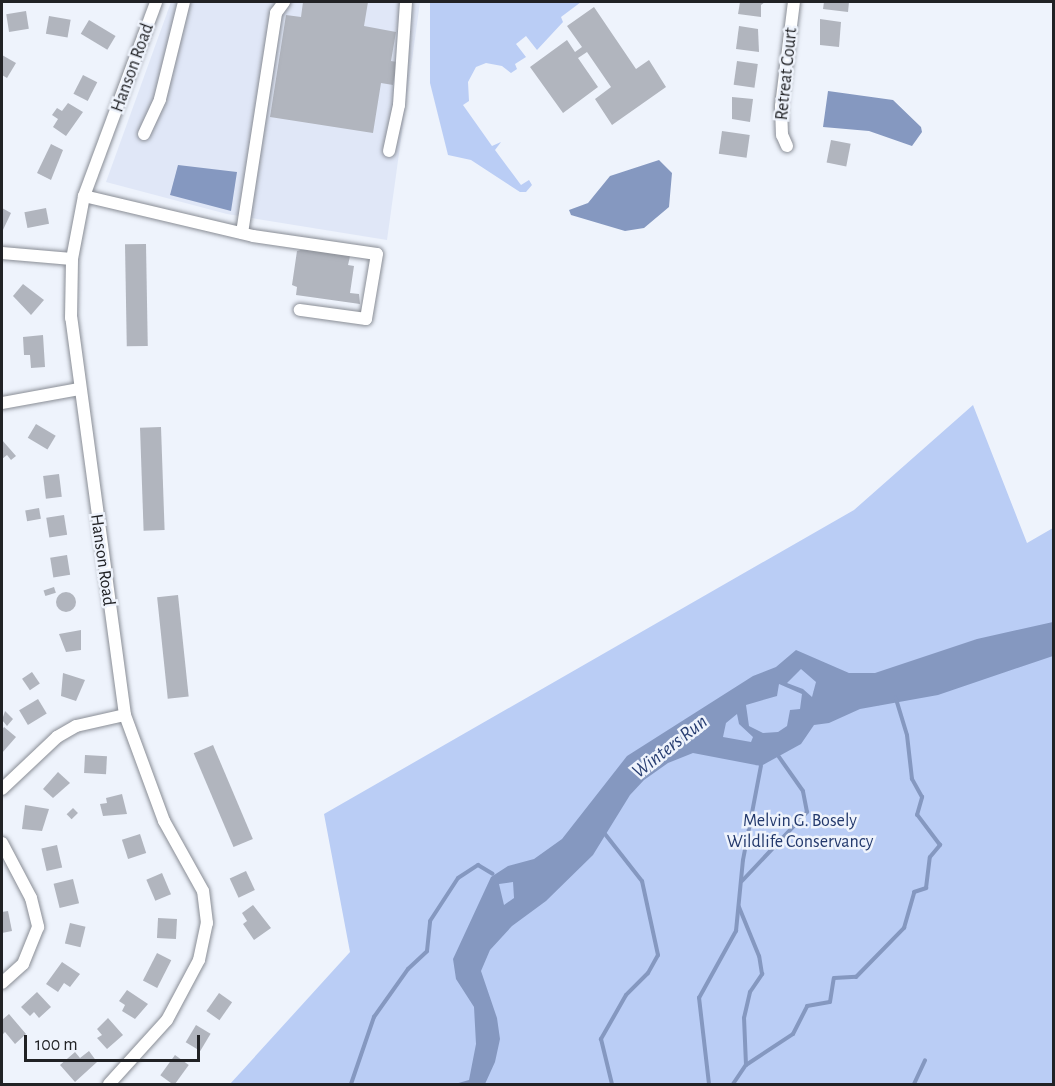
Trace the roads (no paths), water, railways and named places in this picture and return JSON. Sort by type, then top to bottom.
[{"type":"street","name":"Hanson Road","points":[[109,1084],[167,1020],[199,960],[207,923],[203,891],[164,821],[125,715],[71,318],[72,259],[84,196],[152,2]]},
{"type":"street","points":[[144,134],[160,99],[184,2]]},
{"type":"street","points":[[242,233],[276,13],[284,2]]},
{"type":"street","points":[[389,151],[399,105],[406,2]]},
{"type":"street","name":"Retreat Court","points":[[787,146],[782,135],[781,106],[794,2]]},
{"type":"street","points":[[84,196],[242,233],[376,254],[366,319],[300,310]]},
{"type":"street","points":[[2,252],[72,259]]},
{"type":"street","points":[[2,403],[79,389]]},
{"type":"street","points":[[2,789],[57,737],[76,726],[125,715]]},
{"type":"street","points":[[2,843],[31,898],[38,927],[23,964],[2,983]]},
{"type":"water","points":[[828,91],[893,100],[921,127],[922,132],[912,146],[869,131],[823,127]]},
{"type":"water","points":[[659,160],[672,173],[669,207],[644,228],[625,231],[571,215],[569,210],[588,203],[610,176]]},
{"type":"water","points":[[178,165],[237,172],[231,211],[170,195]]},
{"type":"water","name":"Winters Run","points":[[1053,622],[1053,656],[938,695],[860,709],[829,723],[814,725],[801,744],[761,766],[693,753],[668,763],[644,780],[630,795],[593,855],[546,901],[512,926],[490,950],[481,971],[497,1018],[500,1039],[495,1062],[485,1084],[455,1084],[469,1080],[476,1044],[474,1007],[456,979],[453,959],[491,877],[508,866],[534,859],[562,839],[627,756],[753,676],[776,667],[796,650],[849,673],[875,673],[977,639]],"holes":[[[801,669],[816,682],[812,697],[803,689],[787,683]],[[779,684],[802,694],[800,709],[790,710],[787,726],[778,732],[763,733],[749,726],[746,705],[777,696]],[[737,714],[739,724],[753,737],[751,742],[723,737],[726,723]],[[513,882],[514,898],[504,905],[499,884]]]},
{"type":"waterway","points":[[746,1065],[793,1034],[807,1006],[830,1002],[834,978],[856,977],[904,928],[914,892],[926,888],[930,857],[940,845],[917,815],[922,797],[912,779],[907,735],[896,698]]},
{"type":"waterway","points":[[742,881],[807,812],[803,791],[779,757]]},
{"type":"waterway","points":[[709,1084],[699,998],[736,931],[743,860],[761,766]]},
{"type":"waterway","points":[[605,834],[642,881],[658,955],[648,973],[626,995],[601,1039],[612,1084]]},
{"type":"waterway","points":[[351,1084],[374,1017],[408,969],[427,951],[430,921],[458,878],[478,865],[493,874]]},
{"type":"waterway","points":[[733,1084],[746,1065],[744,1018],[750,992],[762,974],[759,956],[739,907]]},
{"type":"waterway","points":[[914,1084],[925,1060]]},
{"type":"park label","name":"Melvin G. Bosely Wildlife Conservancy","points":[[800,832]]}]
